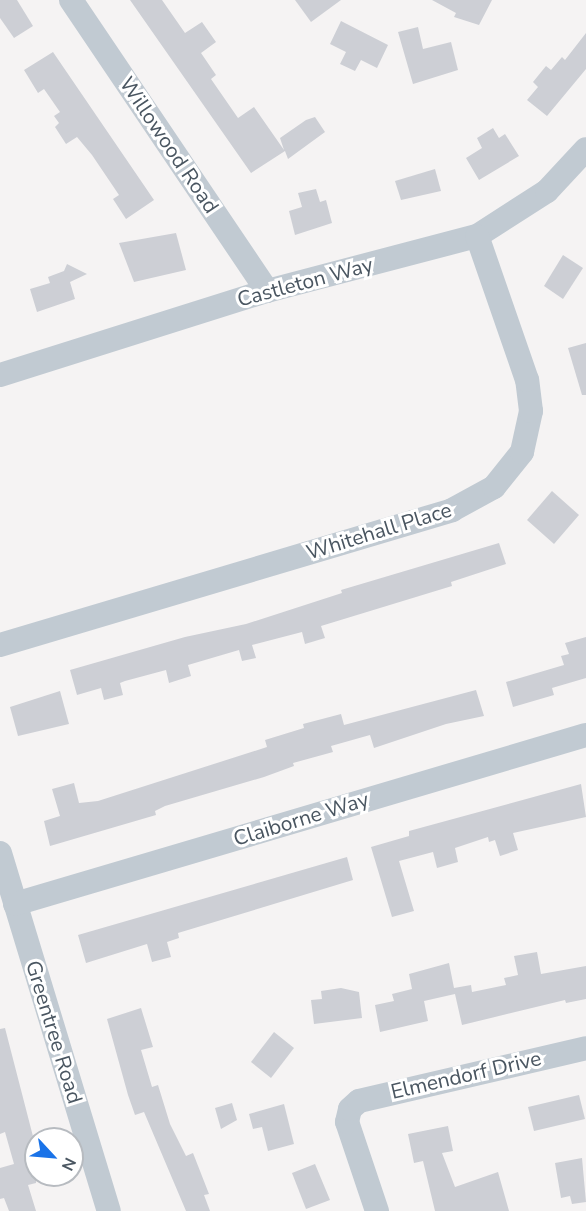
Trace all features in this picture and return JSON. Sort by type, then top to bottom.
[{"type":"street","name":"Willowood Road","points":[[71,0],[267,291]]},
{"type":"street","name":"Castleton Way","points":[[0,375],[267,291],[477,236],[548,191],[586,149]]},
{"type":"street","name":"Whitehall Place","points":[[0,645],[452,510],[494,487],[522,452],[531,411],[527,380],[477,236]]},
{"type":"street","name":"Claiborne Way","points":[[15,904],[586,735]]},
{"type":"street","name":"Greentree Road","points":[[0,853],[109,1211]]},
{"type":"street","name":"Elmendorf Drive","points":[[377,1211],[349,1132],[350,1109],[368,1097],[586,1048]]},
{"type":"building","points":[[0,0],[17,0],[33,26],[14,38],[0,18]]},
{"type":"building","points":[[130,0],[162,0],[185,33],[202,22],[216,42],[201,53],[216,75],[211,79],[238,118],[254,107],[284,150],[280,138],[306,120],[315,117],[325,132],[288,159],[285,151],[251,173]]},
{"type":"building","points":[[295,0],[341,0],[311,22]]},
{"type":"building","points":[[432,0],[492,0],[479,25],[454,17],[456,13]]},
{"type":"building","points":[[341,21],[388,45],[377,68],[361,60],[355,71],[340,64],[346,52],[330,44]]},
{"type":"building","points":[[418,27],[423,49],[451,42],[458,70],[413,84],[398,32]]},
{"type":"building","points":[[586,33],[586,69],[547,116],[527,100],[538,87],[533,82],[546,66],[551,70],[562,57],[565,60]]},
{"type":"building","points":[[53,52],[154,200],[126,219],[113,199],[119,195],[92,155],[77,137],[66,144],[55,127],[59,123],[54,116],[60,112],[44,89],[38,93],[24,70]]},
{"type":"building","points":[[493,128],[499,138],[505,134],[519,156],[479,180],[466,158],[482,148],[477,138]]},
{"type":"building","points":[[435,169],[441,191],[401,200],[395,181]]},
{"type":"building","points":[[316,189],[320,202],[326,200],[332,223],[295,235],[289,211],[302,207],[298,193]]},
{"type":"building","points":[[176,233],[186,270],[134,282],[119,243]]},
{"type":"building","points":[[563,255],[583,268],[563,299],[544,286]]},
{"type":"building","points":[[67,264],[87,274],[70,282],[75,299],[37,312],[30,289],[50,283],[48,277],[64,271]]},
{"type":"building","points":[[586,343],[586,395],[582,395],[568,348]]},
{"type":"building","points":[[552,491],[579,515],[554,544],[527,520]]},
{"type":"building","points":[[499,543],[506,564],[451,582],[452,586],[321,626],[325,638],[305,644],[302,632],[252,645],[256,658],[242,661],[239,650],[188,665],[191,676],[169,683],[166,670],[120,683],[123,695],[104,700],[101,688],[77,695],[70,670],[185,637],[246,624],[342,593],[341,590]]},
{"type":"building","points":[[586,637],[586,678],[552,688],[554,695],[513,707],[506,682],[564,665],[561,656],[569,654],[565,643]]},
{"type":"building","points":[[476,690],[484,716],[446,724],[374,748],[370,735],[331,746],[333,752],[293,763],[294,766],[264,777],[165,806],[155,811],[156,815],[50,846],[44,821],[60,816],[52,789],[74,783],[79,803],[98,801],[267,747],[265,740],[304,728],[303,724],[341,714],[344,725]]},
{"type":"building","points":[[60,691],[69,724],[18,736],[10,707]]},
{"type":"building","points":[[581,784],[586,817],[513,833],[518,850],[500,856],[495,840],[489,842],[488,837],[455,848],[458,862],[437,868],[433,852],[399,861],[414,911],[392,917],[371,847],[409,836],[409,831]]},
{"type":"building","points":[[347,857],[353,880],[178,933],[179,938],[167,942],[171,957],[152,962],[147,944],[86,963],[78,935]]},
{"type":"building","points":[[537,952],[541,974],[586,966],[586,999],[566,1003],[565,1000],[462,1025],[455,994],[424,1001],[428,1021],[380,1032],[375,1005],[394,1001],[392,994],[412,989],[409,974],[449,963],[454,988],[471,985],[472,992],[506,985],[504,978],[518,975],[514,956]]},
{"type":"building","points":[[341,988],[359,992],[362,1018],[314,1024],[311,1000],[322,999],[321,991]]},
{"type":"building","points":[[141,1008],[153,1047],[141,1050],[152,1087],[158,1085],[170,1124],[186,1156],[193,1153],[209,1194],[204,1195],[210,1211],[186,1211],[144,1112],[135,1115],[128,1095],[107,1019]]},
{"type":"building","points":[[5,1028],[31,1127],[24,1127],[24,1187],[29,1187],[36,1211],[9,1211],[4,1198],[0,1199],[0,1168],[14,1164],[5,1132],[0,1134],[0,1029]]},
{"type":"building","points":[[274,1032],[294,1048],[271,1078],[251,1062]]},
{"type":"building","points":[[579,1095],[585,1119],[534,1131],[528,1107]]},
{"type":"building","points":[[232,1103],[237,1120],[221,1129],[215,1108]]},
{"type":"building","points":[[284,1104],[294,1144],[268,1151],[262,1127],[253,1129],[249,1114]]},
{"type":"building","points":[[448,1126],[453,1151],[442,1153],[455,1187],[498,1172],[509,1211],[435,1211],[423,1161],[414,1163],[408,1134]]},
{"type":"building","points":[[582,1158],[586,1202],[572,1204],[570,1196],[561,1198],[555,1163]]},
{"type":"building","points":[[315,1164],[330,1200],[306,1209],[292,1173]]}]
